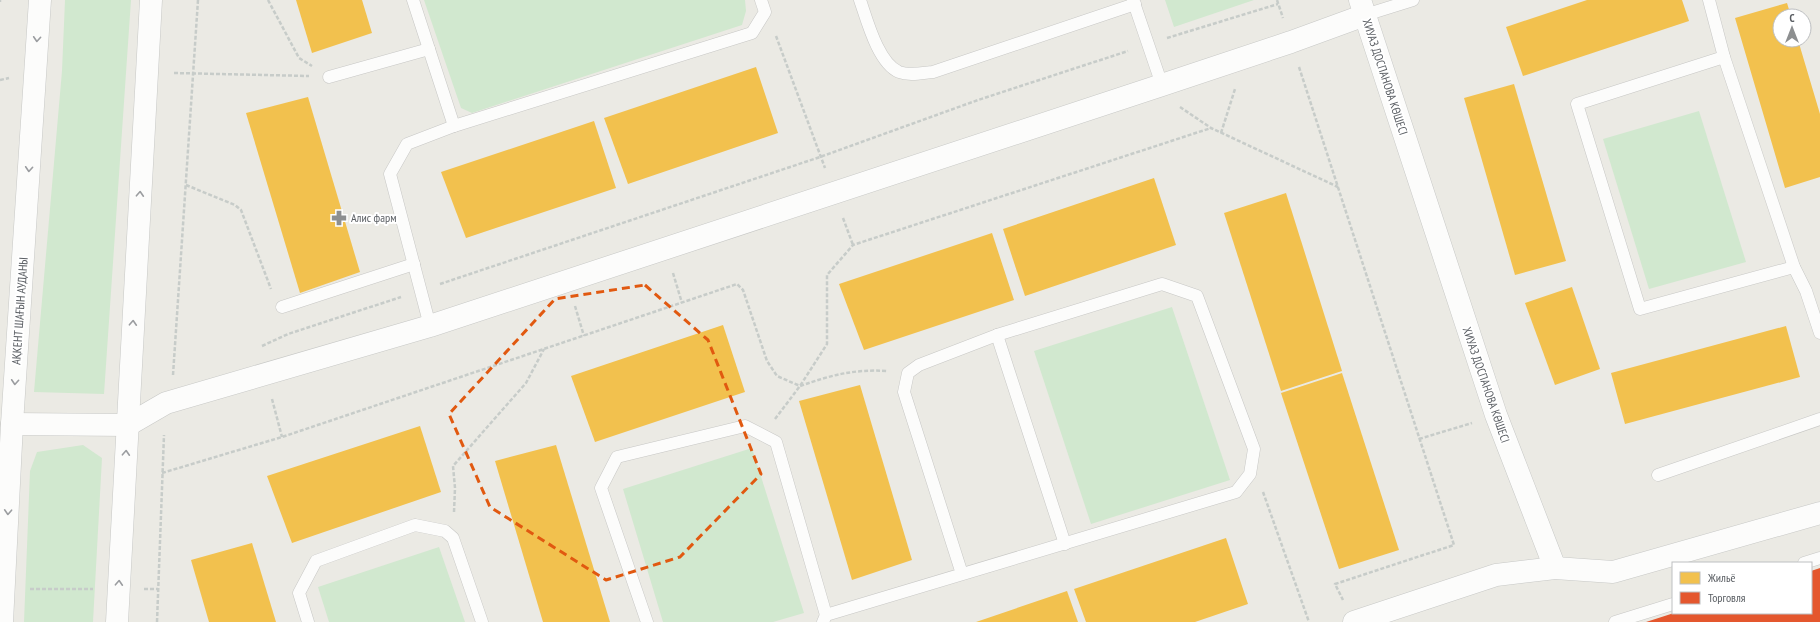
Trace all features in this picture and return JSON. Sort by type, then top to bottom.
[{"type":"street","name":"АҚКЕНТ ШАҒЫН АУДАНЫ","points":[[2,622],[4,590],[6,426],[40,0]]},
{"type":"street","points":[[117,622],[151,0]]},
{"type":"street","points":[[6,426],[128,425],[166,403],[430,326],[1241,59],[1291,42],[1363,8]]},
{"type":"street","name":"ХИУАЗ ДОСПАНОВА КӨШЕСІ","points":[[1363,8],[1496,415],[1555,568]]},
{"type":"street","points":[[1354,622],[1496,575],[1555,568],[1614,572],[1820,512]]},
{"type":"lane","points":[[413,0],[454,126]]},
{"type":"lane","points":[[430,326],[390,174],[407,144],[454,126],[752,33],[765,12],[761,0]]},
{"type":"lane","points":[[860,0],[870,28],[886,61],[899,72],[914,74],[933,72],[1134,2],[1162,85]]},
{"type":"lane","points":[[1363,8],[1413,0]]},
{"type":"lane","points":[[1709,0],[1724,57],[1794,266],[1806,291],[1820,333]]},
{"type":"lane","points":[[329,77],[429,49]]},
{"type":"lane","points":[[1724,57],[1577,104],[1640,309],[1794,266]]},
{"type":"lane","points":[[282,307],[414,264]]},
{"type":"lane","points":[[647,622],[601,488],[617,457],[745,426],[776,442],[824,618],[962,574],[1236,492],[1250,474],[1254,449],[1196,296],[1162,284],[997,335],[918,365],[908,373],[904,392],[962,574]]},
{"type":"lane","points":[[997,335],[1065,544]]},
{"type":"lane","points":[[1658,475],[1820,419]]},
{"type":"lane","points":[[308,622],[299,593],[316,561],[415,526],[445,531],[453,538],[482,622]]},
{"type":"lane","points":[[1807,562],[1820,558]]},
{"type":"lane","points":[[1615,622],[1672,604]]},
{"type":"path","points":[[180,374],[173,376],[198,0]]},
{"type":"path","points":[[268,0],[299,58],[329,77]]},
{"type":"path","points":[[1277,0],[1454,545],[1335,584],[1344,603]]},
{"type":"path","points":[[256,349],[288,334],[820,157],[978,100],[1148,44],[1278,4]]},
{"type":"path","points":[[765,12],[770,19],[834,192]]},
{"type":"path","points":[[1221,133],[1232,100],[1241,59]]},
{"type":"path","points":[[147,73],[329,77]]},
{"type":"path","points":[[1162,85],[1165,96],[1211,128],[1338,188]]},
{"type":"path","points":[[763,435],[800,386],[827,344],[827,275],[853,245],[1211,128]]},
{"type":"path","points":[[186,185],[234,205],[240,210],[263,264],[271,290]]},
{"type":"path","points":[[568,280],[584,336]]},
{"type":"path","points":[[162,472],[282,437],[737,284],[743,290],[766,361],[777,376],[800,386],[840,373],[858,370],[908,373]]},
{"type":"path","points":[[285,328],[288,334]]},
{"type":"path","points":[[445,531],[454,514],[456,488],[453,466],[526,384],[544,349]]},
{"type":"path","points":[[266,374],[282,437]]},
{"type":"path","points":[[157,622],[166,403]]},
{"type":"path","points":[[1419,439],[1496,415]]},
{"type":"path","points":[[1250,474],[1264,494],[1309,622]]},
{"type":"path","points":[[4,590],[158,589]]},
{"type":"highlighted area","points":[[645,285],[708,340],[761,474],[680,557],[606,580],[490,507],[449,414],[555,299]]},
{"type":"green space","points":[[65,0],[131,0],[104,394],[34,392],[62,71]]},
{"type":"green space","points":[[424,0],[745,0],[746,11],[742,25],[472,113],[461,108]]},
{"type":"green space","points":[[1165,0],[1254,0],[1174,27]]},
{"type":"green space","points":[[1699,111],[1746,262],[1649,289],[1603,139]]},
{"type":"green space","points":[[1172,307],[1230,480],[1091,524],[1034,351]]},
{"type":"green space","points":[[83,445],[102,458],[93,622],[24,622],[30,471],[37,452]]},
{"type":"green space","points":[[752,448],[804,613],[773,622],[663,622],[623,489]]},
{"type":"green space","points":[[439,547],[465,622],[329,622],[318,587]]},
{"type":"building: Жильё","points":[[296,0],[362,0],[372,33],[312,53]]},
{"type":"building: Жильё","points":[[1587,0],[1682,0],[1689,21],[1523,76],[1506,27]]},
{"type":"building: Жильё","points":[[1787,3],[1789,8],[1772,8],[1772,48],[1800,48],[1820,114],[1820,177],[1785,188],[1735,18]]},
{"type":"building: Жильё","points":[[756,67],[778,133],[628,184],[604,118]]},
{"type":"building: Жильё","points":[[1514,84],[1566,261],[1515,275],[1464,98]]},
{"type":"building: Жильё","points":[[308,97],[360,272],[300,293],[246,113]]},
{"type":"building: Жильё","points":[[594,121],[616,188],[466,238],[441,172]]},
{"type":"building: Жильё","points":[[1154,178],[1176,245],[1025,296],[1003,229]]},
{"type":"building: Жильё","points":[[1286,193],[1342,371],[1281,391],[1224,213]]},
{"type":"building: Жильё","points":[[992,233],[1014,300],[864,350],[839,284]]},
{"type":"building: Жильё","points":[[1572,287],[1600,369],[1555,385],[1525,303]]},
{"type":"building: Жильё","points":[[723,325],[745,392],[595,442],[571,376]]},
{"type":"building: Жильё","points":[[1786,326],[1800,377],[1625,424],[1611,373]]},
{"type":"building: Жильё","points":[[1342,373],[1399,550],[1339,569],[1281,393]]},
{"type":"building: Жильё","points":[[860,385],[912,560],[852,580],[799,401]]},
{"type":"building: Жильё","points":[[420,426],[441,492],[292,543],[267,476]]},
{"type":"building: Жильё","points":[[556,445],[610,622],[543,622],[495,461]]},
{"type":"building: Жильё","points":[[1226,538],[1248,604],[1195,622],[1086,622],[1074,589]]},
{"type":"building: Жильё","points":[[252,543],[276,622],[209,622],[191,560]]},
{"type":"building: Жильё","points":[[1067,591],[1078,622],[976,622]]},
{"type":"building: Торговля","points":[[1820,568],[1820,622],[1646,622],[1672,614],[1812,614],[1812,571]]},
{"type":"place","name":"Алис фарм","points":[[339,218]]}]
